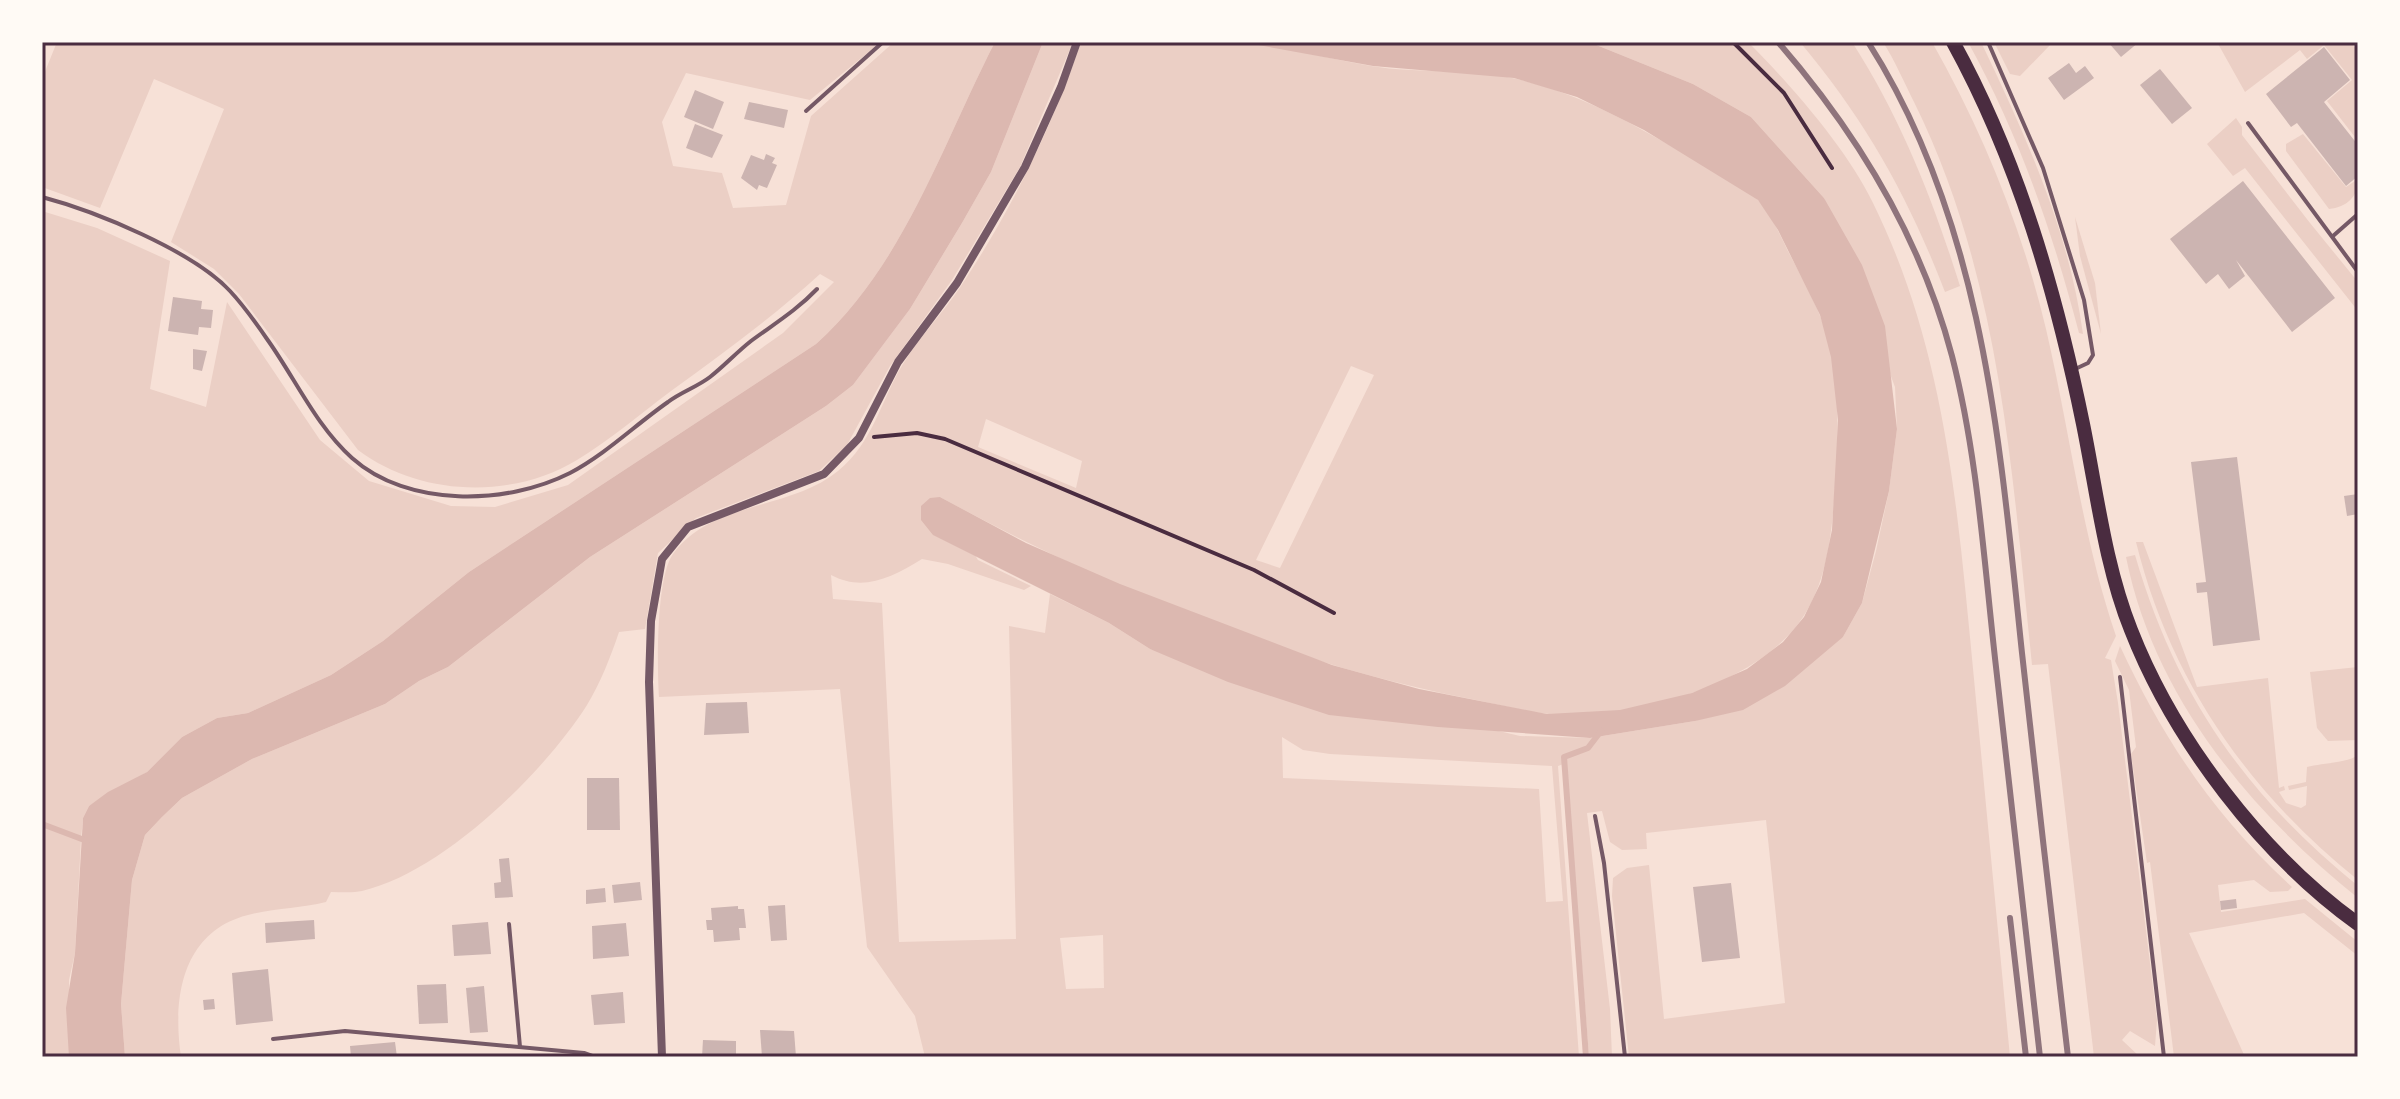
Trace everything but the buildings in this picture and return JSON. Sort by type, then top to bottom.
[{"type":"main road","points":[[1953,42],[1972,78],[2020,192],[2039,249],[2071,371],[2115,581],[2131,631],[2183,733],[2236,805],[2315,887],[2358,924]]},
{"type":"street","points":[[662,1057],[649,682],[651,621],[662,559],[688,527],[824,474],[859,438],[898,362],[957,283],[1025,167],[1061,87],[1077,42]]},
{"type":"lane","points":[[806,111],[883,42]]},
{"type":"lane","points":[[1988,42],[2028,129],[2070,246],[2084,300],[2093,355],[2088,363],[2071,371]]},
{"type":"lane","points":[[2248,123],[2358,272]]},
{"type":"lane","points":[[42,197],[133,232],[191,260],[230,290],[322,422],[353,459],[409,487],[451,496],[519,492],[572,472],[616,444],[669,401],[710,377],[752,341],[795,312],[817,289]]},
{"type":"lane","points":[[2333,236],[2358,214]]},
{"type":"lane","points":[[2120,677],[2164,1057]]},
{"type":"lane","points":[[1595,816],[1604,863],[1625,1057]]},
{"type":"lane","points":[[509,924],[520,1047]]},
{"type":"lane","points":[[273,1039],[345,1031],[595,1057]]},
{"type":"path","points":[[1733,42],[1784,93],[1832,168]]},
{"type":"path","points":[[859,438],[917,433],[945,439],[1254,570],[1334,613]]},
{"type":"shaded area","points":[[1186,40],[1264,45],[1389,68],[1499,76],[1540,85],[1584,101],[1627,121],[1735,182],[1759,201],[1772,220],[1815,304],[1831,353],[1837,398],[1837,443],[1834,504],[1827,554],[1818,587],[1803,617],[1782,641],[1755,662],[1723,680],[1652,705],[1615,712],[1549,714],[1398,683],[1262,642],[1130,590],[940,497],[978,560],[1031,586],[1024,590],[948,564],[922,559],[888,577],[866,582],[843,580],[831,575],[833,599],[882,603],[899,942],[1016,939],[1009,626],[1045,633],[1050,594],[1109,623],[1150,649],[1520,736],[1590,738],[1695,721],[1843,637],[1862,603],[1876,551],[1889,491],[1897,429],[1895,387],[1824,198],[1751,117],[1693,84],[1589,42],[1748,42],[1817,118],[1862,182],[1898,260],[1933,376],[1955,496],[1962,557],[2010,1057],[1629,1057],[1612,896],[1613,878],[1627,868],[1649,865],[1664,1019],[1785,1003],[1766,820],[1646,833],[1647,849],[1622,850],[1610,842],[1602,811],[1587,813],[1610,1009],[1612,1057],[1589,1057],[1566,763],[1558,766],[1579,1057],[925,1057],[915,1016],[867,947],[840,689],[659,697],[659,623],[663,582],[673,554],[689,537],[708,524],[819,484],[838,471],[860,448],[903,364],[961,286],[997,228],[1029,168],[1081,42]],"holes":[[[1351,366],[1374,375],[1280,568],[1256,560]],[[986,419],[1082,461],[1076,488],[978,447]],[[1282,737],[1303,750],[1330,754],[1552,766],[1563,901],[1546,902],[1539,789],[1283,778]],[[1103,935],[1104,988],[1066,989],[1060,938]]]},
{"type":"shaded area","points":[[57,42],[881,42],[810,100],[686,73],[662,122],[673,166],[722,173],[733,208],[786,205],[811,116],[894,42],[995,42],[919,202],[897,241],[847,313],[816,344],[469,572],[383,641],[331,675],[248,713],[217,718],[182,737],[147,772],[89,806],[83,818],[75,953],[69,980],[69,1057],[42,1057],[42,211],[97,228],[170,261],[150,389],[206,407],[227,302],[320,440],[369,481],[451,506],[495,507],[568,485],[783,333],[834,282],[820,274],[747,335],[613,435],[577,460],[551,473],[495,487],[437,484],[409,477],[358,450],[239,294],[214,269],[171,242],[224,109],[154,79],[100,208],[42,187],[42,79]]},
{"type":"shaded area","points":[[995,42],[1043,42],[991,172],[910,309],[853,385],[826,406],[590,557],[448,667],[419,681],[385,704],[252,759],[182,798],[145,835],[132,880],[121,1004],[125,1057],[69,1057],[66,1008],[75,953],[83,818],[89,806],[108,792],[147,772],[182,737],[217,718],[248,713],[331,675],[383,641],[469,572],[816,344],[847,313],[897,241],[919,202]]},
{"type":"shaded area","points":[[1043,42],[1073,42],[1020,167],[952,280],[890,366],[847,445],[819,471],[696,518],[658,553],[645,629],[619,632],[596,688],[568,732],[518,789],[488,817],[425,864],[393,881],[362,891],[331,892],[326,902],[261,912],[229,922],[211,934],[187,968],[179,1011],[181,1057],[125,1057],[121,1004],[132,880],[145,835],[182,798],[252,759],[385,704],[419,681],[448,667],[590,557],[826,406],[853,385],[910,309],[991,172]]},
{"type":"shaded area","points":[[1242,42],[1589,42],[1693,84],[1751,117],[1824,198],[1862,265],[1885,326],[1897,429],[1889,491],[1862,603],[1843,637],[1785,686],[1743,710],[1590,738],[1329,715],[1228,682],[1150,649],[1109,623],[933,535],[921,520],[921,506],[930,498],[940,497],[1026,543],[1120,584],[1332,665],[1419,689],[1547,714],[1620,710],[1692,693],[1747,669],[1783,642],[1804,617],[1821,582],[1832,530],[1838,420],[1831,357],[1820,315],[1778,230],[1758,200],[1644,130],[1577,97],[1514,78],[1373,66]]},
{"type":"shaded area","points":[[1800,42],[1852,42],[1901,130],[1939,222],[1960,286],[1945,292],[1916,224],[1883,161],[1845,101]]},
{"type":"shaded area","points":[[1883,42],[1932,42],[1968,111],[1999,181],[2025,254],[2046,329],[2085,522],[2116,636],[2105,658],[2111,660],[2118,703],[2157,1020],[2155,1046],[2130,1031],[2122,1040],[2140,1057],[2094,1057],[2048,664],[2032,665],[2009,449],[1984,307],[1966,237],[1943,169]]},
{"type":"shaded area","points":[[1968,42],[1981,42],[2044,185],[2067,258],[2083,334],[2079,333],[2045,220],[2018,148]]},
{"type":"shaded area","points":[[1994,42],[2053,42],[2020,76],[2010,74]]},
{"type":"shaded area","points":[[2217,42],[2350,42],[2358,51],[2358,141],[2327,101],[2352,80],[2324,45],[2307,59],[2300,50],[2245,92]]},
{"type":"shaded area","points":[[2236,118],[2242,127],[2242,135],[2358,282],[2358,311],[2245,168],[2233,176],[2207,144]]},
{"type":"shaded area","points":[[2303,134],[2346,187],[2358,179],[2354,196],[2341,206],[2329,209],[2286,151],[2286,144]]},
{"type":"shaded area","points":[[2075,217],[2095,283],[2101,334],[2080,256]]},
{"type":"shaded area","points":[[2136,542],[2143,542],[2197,687],[2268,678],[2279,788],[2284,786],[2285,790],[2279,792],[2286,803],[2301,808],[2306,805],[2307,786],[2289,790],[2288,786],[2306,782],[2307,767],[2358,755],[2358,880],[2318,846],[2282,809],[2248,771],[2218,730],[2170,641]]},
{"type":"shaded area","points":[[2135,555],[2171,653],[2220,739],[2281,815],[2358,886],[2358,898],[2280,828],[2245,789],[2183,703],[2159,657],[2140,608],[2126,557]]},
{"type":"shaded area","points":[[2120,646],[2154,713],[2193,775],[2239,833],[2292,887],[2288,891],[2270,892],[2254,880],[2218,885],[2221,912],[2305,899],[2358,942],[2358,956],[2304,913],[2189,933],[2245,1057],[2174,1057],[2150,862],[2147,863],[2131,754],[2136,747],[2129,690],[2115,661]]},
{"type":"shaded area","points":[[2358,667],[2358,740],[2328,741],[2317,728],[2310,672]]},
{"type":"waterway","points":[[1586,1057],[1564,757],[1588,748],[1601,731]]},
{"type":"waterway","points":[[42,824],[87,841]]},
{"type":"railway","points":[[1778,42],[1834,113],[1883,189],[1923,270],[1952,356],[1968,433],[1979,510],[2040,1057]]},
{"type":"railway","points":[[1868,42],[1907,112],[1938,185],[1962,260],[1980,338],[2005,495],[2068,1057]]},
{"type":"railway","points":[[2010,918],[2026,1057]]}]
